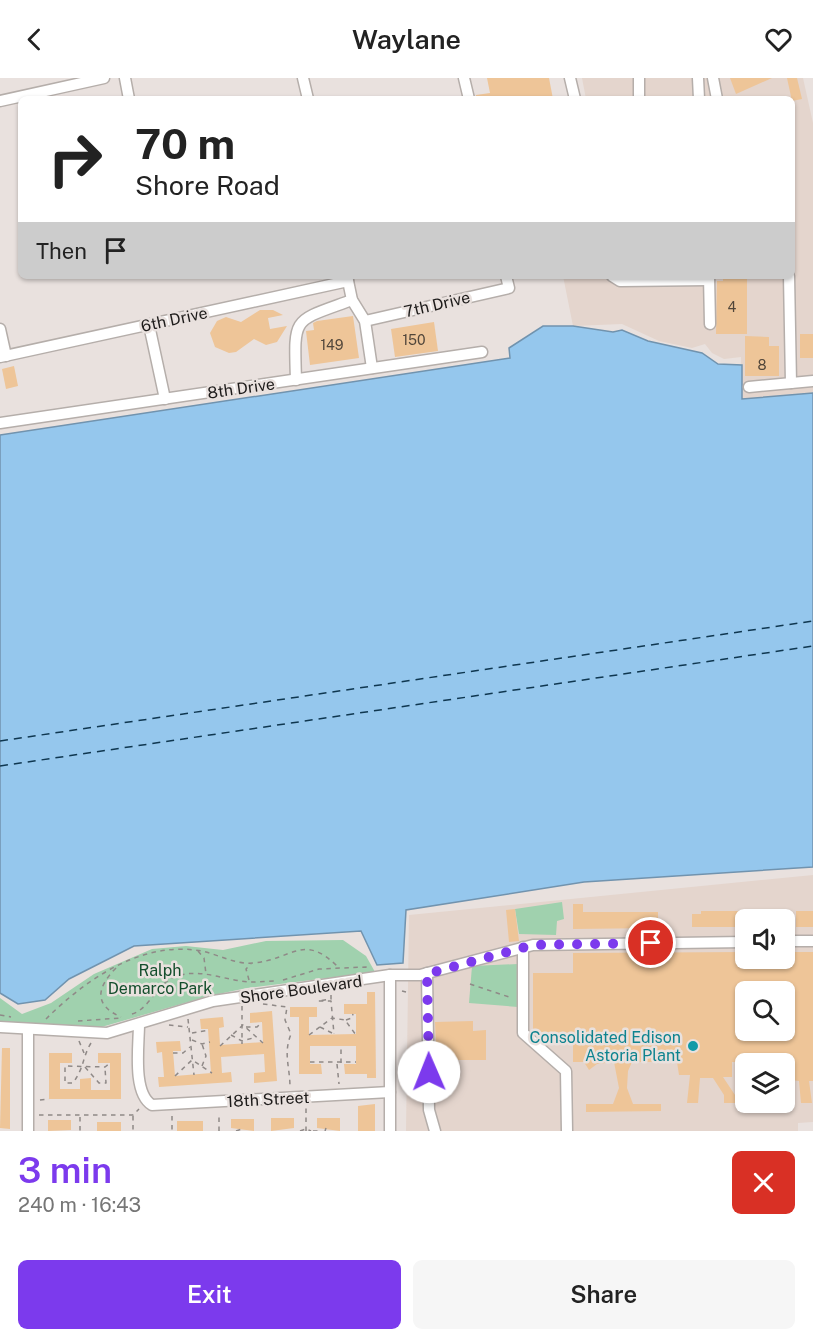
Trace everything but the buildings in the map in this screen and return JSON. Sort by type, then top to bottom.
[{"type":"street","points":[[23,96],[104,78]]},
{"type":"street","points":[[125,78],[128,96]]},
{"type":"street","points":[[303,78],[307,96]]},
{"type":"street","points":[[464,78],[468,96]]},
{"type":"street","points":[[570,78],[573,96]]},
{"type":"street","points":[[639,78],[639,96]]},
{"type":"street","points":[[698,78],[699,96]]},
{"type":"street","points":[[712,78],[716,96]]},
{"type":"street","points":[[0,101],[18,97]]},
{"type":"street","points":[[347,279],[352,300],[365,321],[372,368]]},
{"type":"street","name":"6th Drive","points":[[3,356],[347,279]]},
{"type":"street","name":"7th Drive","points":[[365,321],[509,288],[507,279]]},
{"type":"street","points":[[617,279],[620,281],[679,279]]},
{"type":"street","points":[[709,279],[710,324]]},
{"type":"street","points":[[789,279],[791,384]]},
{"type":"street","points":[[296,380],[294,336],[298,326],[312,315],[352,300]]},
{"type":"street","points":[[149,324],[165,399]]},
{"type":"street","points":[[0,329],[3,356]]},
{"type":"street","name":"8th Drive","points":[[0,423],[483,352]]},
{"type":"street","points":[[749,387],[813,381]]},
{"type":"street","points":[[795,941],[813,941]]},
{"type":"street","name":"Shore Boulevard","points":[[0,1027],[101,1034],[213,1001],[390,975],[427,974],[523,947],[735,942]]},
{"type":"street","points":[[523,947],[523,1033],[566,1071],[567,1131]]},
{"type":"street","points":[[427,974],[429,1110],[435,1131]]},
{"type":"street","points":[[390,975],[390,1131]]},
{"type":"street","points":[[139,1024],[139,1086],[143,1106]]},
{"type":"street","points":[[28,1029],[28,1131]]},
{"type":"street","name":"18th Street","points":[[143,1106],[390,1092]]},
{"type":"path","points":[[56,1020],[45,1019],[80,987],[119,965],[149,954],[176,949],[197,950],[234,962],[251,963],[277,959],[304,948],[313,949],[326,956],[338,967]]},
{"type":"path","points":[[197,950],[204,958],[206,974]]},
{"type":"path","points":[[249,982],[246,969],[251,963]]},
{"type":"path","points":[[119,965],[101,988],[101,1001],[108,1011],[122,1017]]},
{"type":"path","points":[[75,1021],[122,1017],[138,1012],[158,988],[175,977],[206,974],[249,982],[280,981],[319,969],[338,967],[366,967],[370,971]]},
{"type":"path","points":[[470,984],[518,1000]]},
{"type":"path","points":[[320,1027],[333,1034],[331,993]]},
{"type":"path","points":[[261,1002],[265,1006],[287,1007],[285,1020],[291,1034],[285,1049],[290,1070],[290,1089]]},
{"type":"path","points":[[144,1006],[149,1012]]},
{"type":"path","points":[[242,1008],[242,1043]]},
{"type":"path","points":[[309,1035],[332,1018],[345,1020],[352,1018],[354,1014]]},
{"type":"path","points":[[188,1019],[194,1075]]},
{"type":"path","points":[[345,1020],[356,1035]]},
{"type":"path","points":[[220,1046],[243,1026],[257,1026],[262,1022]]},
{"type":"path","points":[[166,1024],[189,1027]]},
{"type":"path","points":[[243,1026],[263,1043]]},
{"type":"path","points":[[190,1033],[208,1030]]},
{"type":"path","points":[[230,1035],[242,1043]]},
{"type":"path","points":[[242,1043],[254,1037]]},
{"type":"path","points":[[190,1040],[202,1044],[210,1042]]},
{"type":"path","points":[[65,1066],[65,1083],[74,1083],[85,1067],[85,1053],[79,1041]]},
{"type":"path","points":[[85,1053],[91,1042]]},
{"type":"path","points":[[201,1067],[206,1056],[202,1044]]},
{"type":"path","points":[[173,1053],[183,1053],[191,1046]]},
{"type":"path","points":[[340,1063],[341,1046]]},
{"type":"path","points":[[192,1060],[212,1073]]},
{"type":"path","points":[[174,1076],[192,1060]]},
{"type":"path","points":[[310,1062],[356,1062]]},
{"type":"path","points":[[60,1063],[65,1066],[105,1067],[110,1063]]},
{"type":"path","points":[[337,1063],[339,1084]]},
{"type":"path","points":[[85,1067],[99,1083],[106,1083],[105,1067]]},
{"type":"path","points":[[40,1100],[49,1099]]},
{"type":"path","points":[[39,1115],[132,1115],[143,1106]]},
{"type":"path","points":[[306,1106],[306,1130]]},
{"type":"path","points":[[219,1113],[219,1131]]},
{"type":"path","points":[[80,1115],[81,1131]]},
{"type":"path","points":[[132,1115],[133,1131]]},
{"type":"path","points":[[172,1116],[172,1131]]},
{"type":"path","points":[[80,1127],[84,1131]]},
{"type":"path","points":[[236,1131],[242,1129]]},
{"type":"path","points":[[300,1131],[321,1131]]},
{"type":"shaded area","points":[[582,78],[803,78],[813,123],[813,393],[742,399],[741,357],[724,359],[712,353],[705,344],[692,348],[659,341],[622,324],[573,326],[564,279],[795,279],[795,96],[585,96]]},
{"type":"shaded area","points":[[813,875],[813,1122],[798,1123],[798,1131],[406,1131],[409,915]]},
{"type":"green space","points":[[562,902],[564,919],[557,921],[556,935],[519,934],[515,909]]},
{"type":"green space","name":"Ralph Demarco Park","points":[[343,940],[366,956],[375,972],[247,988],[209,996],[98,1028],[0,1022],[0,998],[22,1014],[51,1003],[94,974],[152,949],[186,946],[223,950],[266,941]]},
{"type":"green space","points":[[518,964],[518,1007],[469,1003],[472,966]]},
{"type":"water","points":[[543,326],[573,326],[613,332],[622,330],[648,341],[702,353],[718,364],[742,365],[742,399],[813,393],[813,867],[584,882],[406,910],[403,963],[377,965],[361,931],[134,946],[69,979],[45,1000],[18,1004],[0,993],[0,435],[510,358],[509,348]]},
{"type":"ferry route","points":[[0,741],[813,621]]},
{"type":"ferry route","points":[[0,766],[813,646]]},
{"type":"place","name":"Consolidated Edison Astoria Plant","points":[[693,1046]]},
{"type":"route","points":[[429,1072],[427,974],[533,945],[651,943]]}]
